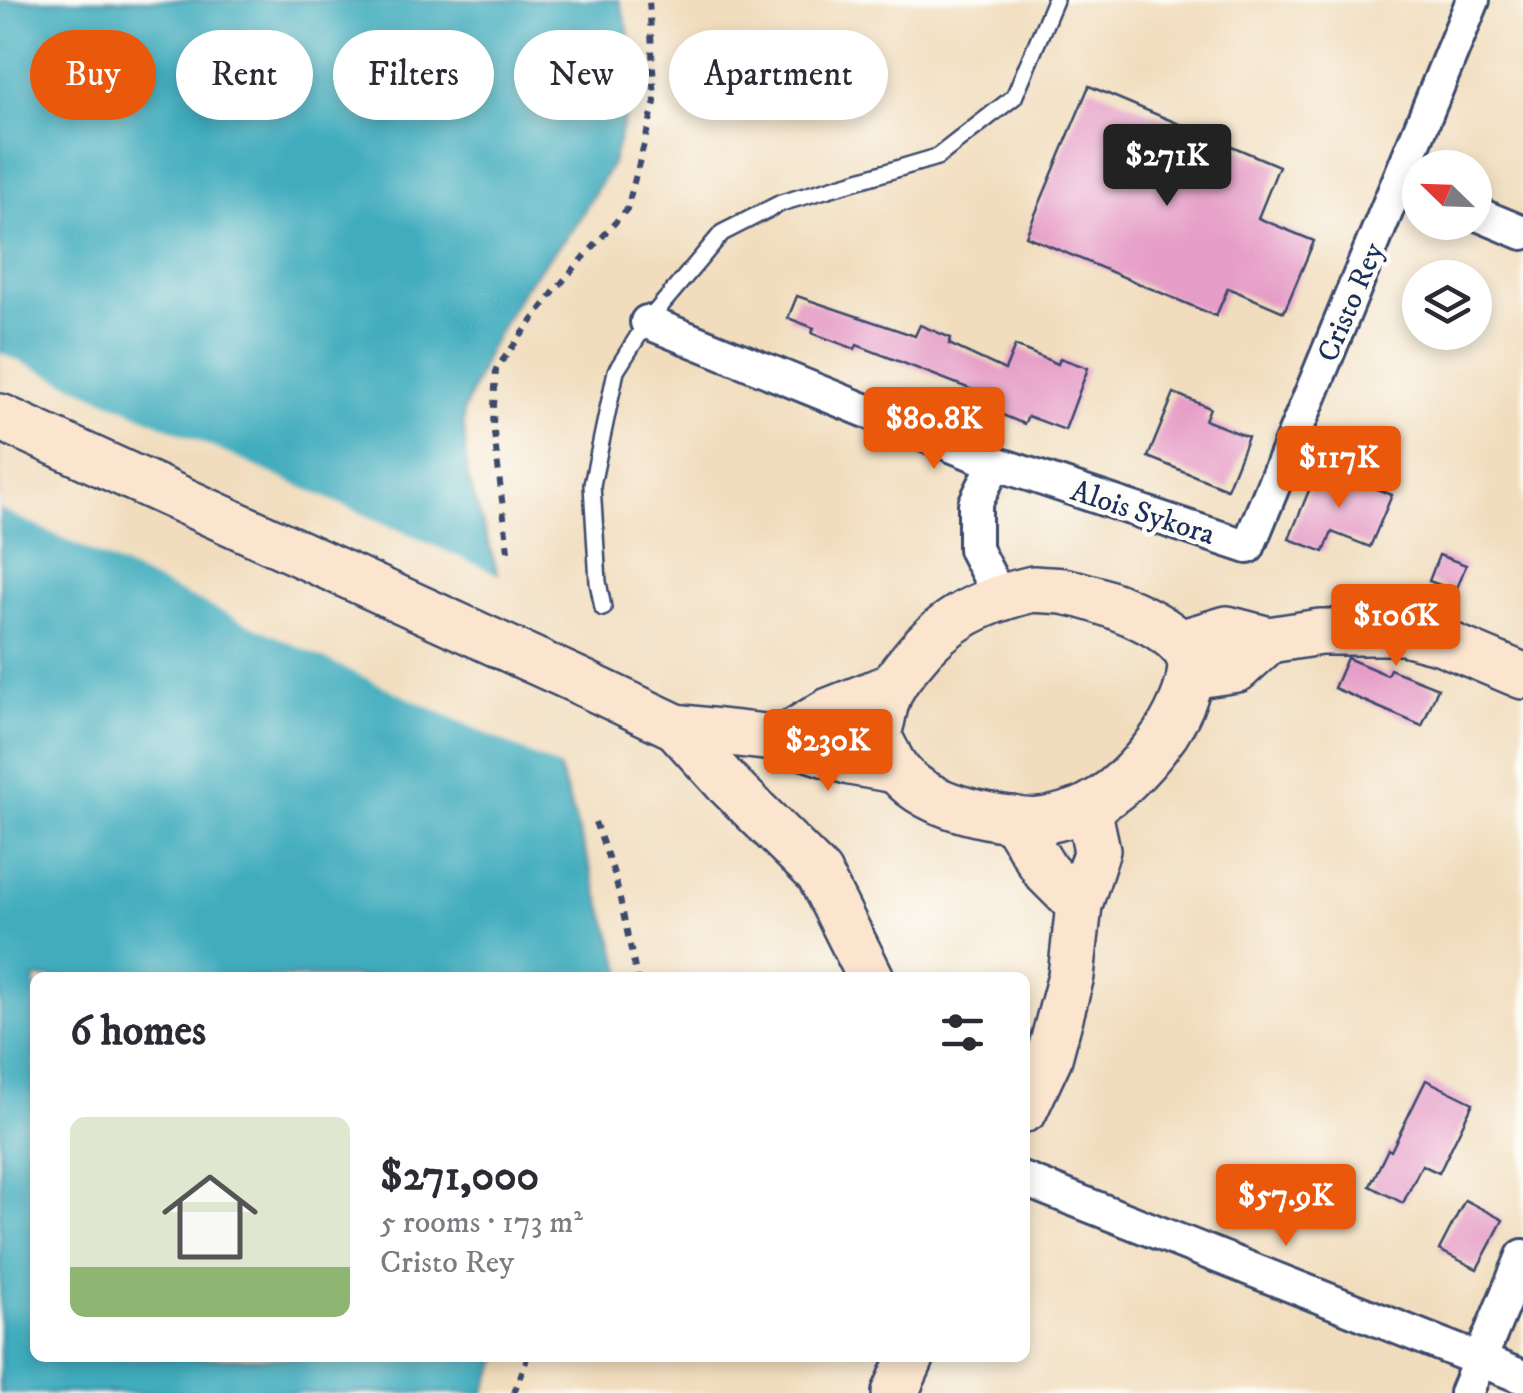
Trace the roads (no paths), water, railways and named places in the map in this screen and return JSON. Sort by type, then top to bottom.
[{"type":"street","name":"Cristo Rey","points":[[1422,150],[1474,0]]},
{"type":"street","name":"Cristo Rey","points":[[1248,547],[1402,204]]},
{"type":"street","points":[[1492,220],[1523,233]]},
{"type":"street","name":"Alois Sykora","points":[[647,322],[996,464],[1248,547]]},
{"type":"street","points":[[0,417],[676,727],[782,738],[850,762],[895,770]]},
{"type":"street","points":[[996,464],[975,504],[975,549],[1000,596]]},
{"type":"street","points":[[1185,660],[1144,620],[1098,600],[1033,589],[1000,596],[969,609],[921,648],[890,687],[879,736],[895,770],[928,796],[958,809],[1039,821],[1088,808],[1132,774],[1168,730],[1181,704],[1185,660],[1226,629],[1270,640],[1320,632],[1404,632],[1442,642],[1523,676]]},
{"type":"street","points":[[782,738],[829,711],[890,687]]},
{"type":"street","points":[[676,727],[819,874],[868,972]]},
{"type":"street","points":[[1030,1098],[1049,1058],[1071,976],[1079,905],[1097,850],[1088,808]]},
{"type":"street","points":[[1013,820],[1046,872],[1079,905]]},
{"type":"street","points":[[1030,1182],[1523,1378]]},
{"type":"street","points":[[1466,1393],[1523,1256]]},
{"type":"street","points":[[884,1393],[889,1362]]},
{"type":"street","points":[[895,1393],[909,1362]]},
{"type":"lane","points":[[603,608],[592,486],[616,371],[647,322],[722,233],[781,203],[937,157],[1014,97],[1055,0]]},
{"type":"water","points":[[0,0],[619,0],[628,30],[514,30],[514,120],[624,120],[612,163],[575,226],[523,289],[488,351],[463,413],[467,475],[622,972],[30,972],[30,1362],[497,1362],[484,1393],[0,1393]]}]
